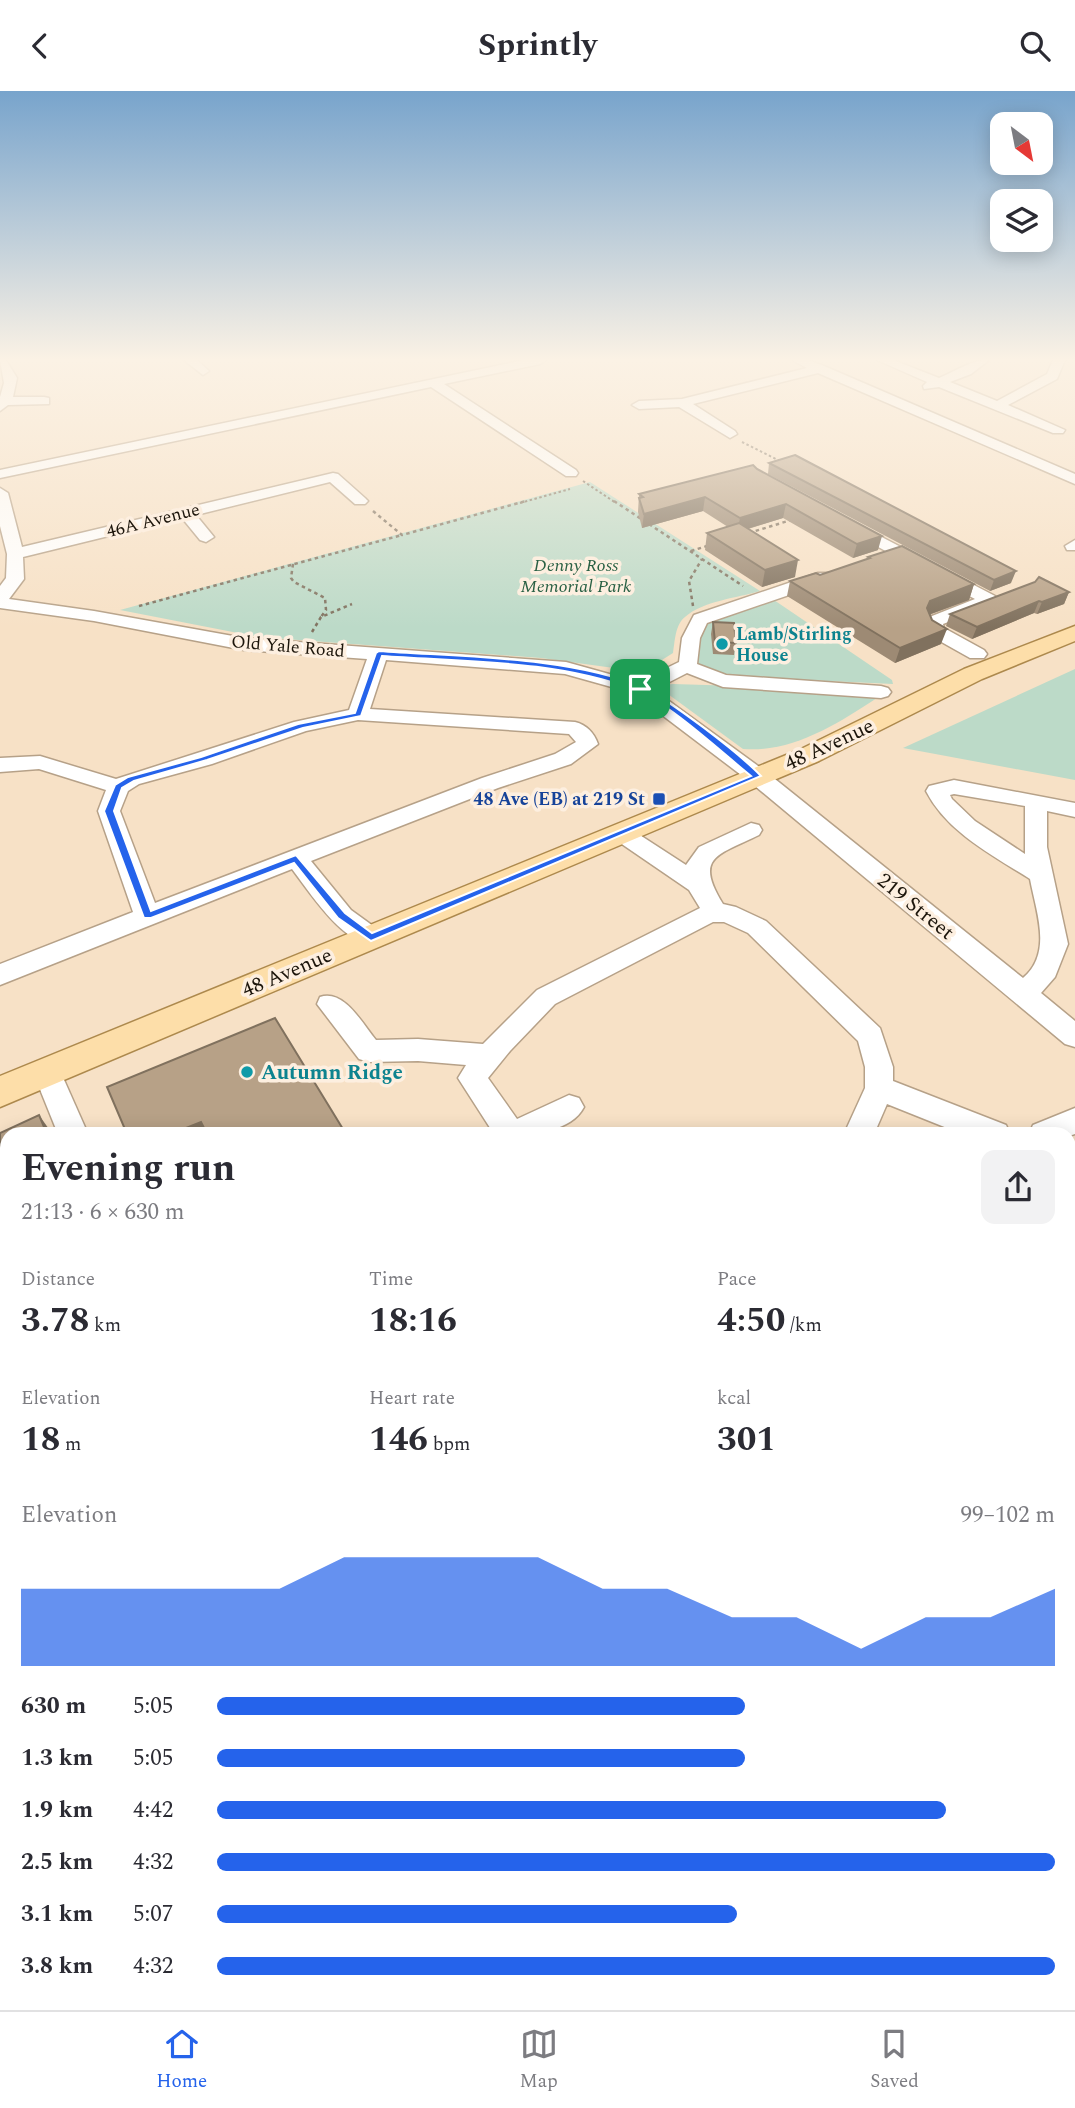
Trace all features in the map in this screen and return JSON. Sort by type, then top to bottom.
[{"type":"main road","name":"48 Avenue","points":[[0,1092],[810,754],[973,674],[1075,633]]},
{"type":"street","points":[[0,474],[115,450]]},
{"type":"street","points":[[535,450],[571,473]]},
{"type":"street","points":[[1005,450],[1075,479]]},
{"type":"street","name":"46A Avenue","points":[[15,554],[332,477],[360,501]]},
{"type":"street","points":[[0,493],[15,554],[15,579],[0,598]]},
{"type":"street","points":[[185,512],[206,537]]},
{"type":"street","points":[[824,512],[989,600]]},
{"type":"street","points":[[875,560],[900,552]]},
{"type":"street","points":[[640,689],[686,666],[695,624],[709,613],[837,573]]},
{"type":"street","points":[[977,654],[936,631],[933,622],[1012,591]]},
{"type":"street","name":"Old Yale Road","points":[[0,603],[244,644],[566,668],[640,689],[757,776]]},
{"type":"street","points":[[358,714],[379,653]]},
{"type":"street","points":[[686,666],[723,681],[881,692]]},
{"type":"street","points":[[0,975],[489,783],[563,759],[587,744],[585,737],[575,729],[358,714],[301,726],[204,759],[131,779],[118,787],[109,811],[148,916]]},
{"type":"street","points":[[0,765],[40,762],[118,787]]},
{"type":"street","name":"219 Street","points":[[757,776],[1075,1036]]},
{"type":"street","points":[[1041,876],[967,826],[939,797],[937,791],[954,787],[1075,810]]},
{"type":"street","points":[[1023,993],[1042,977],[1055,944],[1035,847],[1037,801]]},
{"type":"street","points":[[716,913],[698,884],[697,866],[707,852],[751,830]]},
{"type":"street","points":[[621,833],[677,873],[698,884]]},
{"type":"street","points":[[304,855],[342,916],[371,937]]},
{"type":"street","points":[[508,1127],[472,1078],[546,997],[709,914],[716,913],[727,913],[757,927],[870,1036],[880,1067],[879,1088],[862,1127]]},
{"type":"street","points":[[330,1005],[369,1051],[418,1050],[490,1056]]},
{"type":"street","points":[[47,1072],[70,1127]]},
{"type":"street","points":[[879,1088],[977,1127]]},
{"type":"street","points":[[528,1127],[569,1107]]},
{"type":"path","points":[[760,450],[787,464]]},
{"type":"path","points":[[571,473],[762,598]]},
{"type":"path","points":[[113,620],[133,608],[588,485]]},
{"type":"path","points":[[360,501],[402,535]]},
{"type":"path","points":[[741,535],[824,512]]},
{"type":"path","points":[[691,551],[716,543]]},
{"type":"path","points":[[700,619],[694,612],[688,581],[702,559]]},
{"type":"path","points":[[293,564],[291,577],[294,582],[325,598],[326,610],[302,648]]},
{"type":"path","points":[[321,617],[352,604]]},
{"type":"green space","name":"Denny Ross Memorial Park","points":[[590,482],[760,591],[701,607],[692,612],[679,624],[673,653],[643,672],[541,658],[258,637],[120,610]]},
{"type":"green space","points":[[771,598],[892,680],[893,684],[697,675],[697,653],[705,626],[723,612]]},
{"type":"green space","points":[[1075,669],[1075,780],[903,748]]},
{"type":"green space","points":[[663,685],[769,687],[877,698],[813,735],[779,746],[743,749],[661,689]]},
{"type":"building","points":[[795,455],[1016,571],[994,580],[769,463]]},
{"type":"building","points":[[753,465],[882,536],[857,544],[786,504],[740,518],[705,497],[644,514],[639,498],[643,497],[639,494]]},
{"type":"building","points":[[739,523],[798,560],[765,570],[707,533]]},
{"type":"building","points":[[902,546],[974,584],[930,601],[927,608],[932,620],[947,629],[900,648],[790,581],[816,573],[820,575]]},
{"type":"building","points":[[1039,577],[1069,592],[1039,601],[977,627],[950,614],[1035,582]]},
{"type":"building","points":[[713,622],[734,623],[736,643],[715,642]]},
{"type":"building","name":"Autumn Ridge","points":[[275,1018],[342,1127],[204,1127],[201,1122],[188,1127],[124,1127],[107,1087]]},
{"type":"building","points":[[39,1115],[44,1127],[13,1127]]},
{"type":"place","name":"Lamb/Stirling House","points":[[722,644]]},
{"type":"place","name":"48 Ave (EB) at 219 St","points":[[659,799]]},
{"type":"place","name":"Autumn Ridge","points":[[247,1072]]},
{"type":"route","points":[[379,653],[566,668],[640,689],[657,699],[757,776],[371,937],[342,916],[296,859],[148,916],[109,811],[118,787],[131,779],[204,759],[301,726],[358,714],[379,653]]}]
